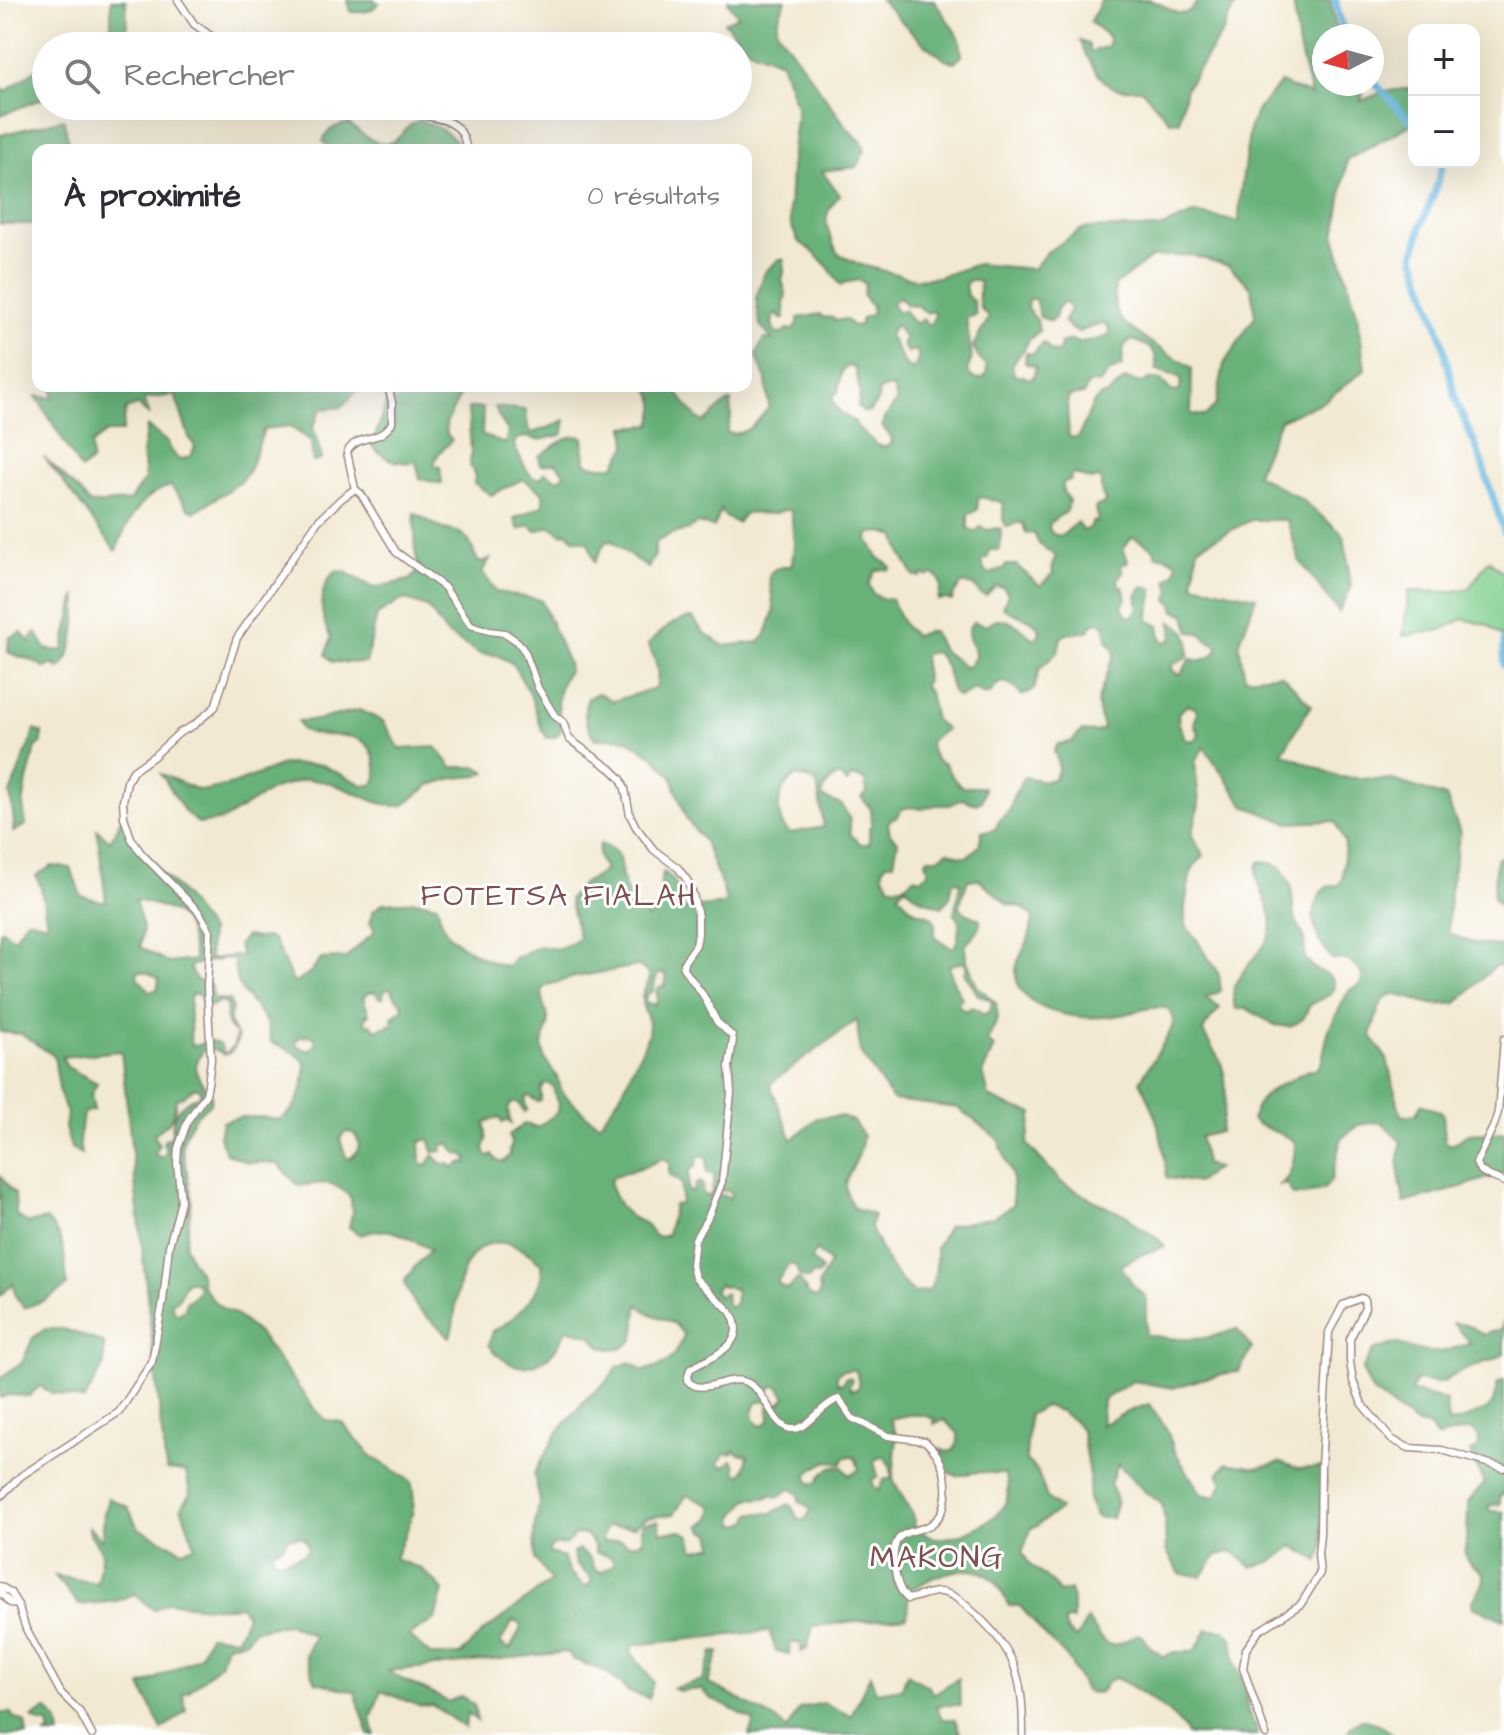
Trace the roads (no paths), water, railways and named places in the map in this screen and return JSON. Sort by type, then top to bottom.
[{"type":"street","points":[[178,0],[194,24],[205,32]]},
{"type":"street","points":[[439,120],[455,125],[465,144]]},
{"type":"street","points":[[390,392],[392,423],[380,435],[355,443],[347,452],[355,489],[396,552],[444,587],[471,625],[505,633],[522,646],[538,688],[555,716],[563,722],[569,739],[621,779],[630,815],[642,837],[678,868],[693,894],[698,934],[696,945],[683,968],[703,995],[717,1022],[733,1040],[722,1182],[695,1239],[692,1265],[695,1278],[730,1311],[735,1328],[729,1347],[690,1369],[687,1380],[697,1387],[743,1381],[756,1388],[774,1417],[788,1429],[797,1429],[827,1404],[839,1399],[852,1418],[888,1436],[925,1441],[937,1453],[946,1484],[942,1512],[928,1526],[898,1538],[894,1563],[896,1577],[903,1596],[908,1599],[940,1592],[955,1597],[992,1628],[1013,1659],[1020,1681],[1023,1735]]},
{"type":"street","points":[[0,1497],[21,1476],[119,1412],[152,1362],[169,1246],[181,1201],[178,1148],[188,1120],[206,1094],[208,1084],[211,1060],[207,987],[210,931],[199,912],[141,853],[131,838],[124,817],[127,782],[133,771],[215,707],[237,638],[318,521],[355,489]]},
{"type":"street","points":[[1504,1039],[1498,1112],[1476,1163],[1483,1173],[1504,1182]]},
{"type":"street","points":[[1266,1735],[1243,1668],[1244,1659],[1246,1649],[1259,1631],[1301,1604],[1320,1573],[1321,1467],[1329,1332],[1343,1305],[1364,1299],[1365,1308],[1350,1339],[1353,1381],[1362,1404],[1391,1439],[1409,1448],[1442,1450],[1504,1468]]},
{"type":"street","points":[[0,1586],[10,1592],[61,1693],[79,1711],[92,1735]]},
{"type":"street","points":[[0,1592],[10,1603],[18,1605]]},
{"type":"waterway","points":[[1335,0],[1342,24]]},
{"type":"waterway","points":[[1384,93],[1408,118]]},
{"type":"waterway","points":[[1441,168],[1414,256],[1441,336],[1456,402],[1478,451],[1504,532]]},
{"type":"waterway","points":[[1504,639],[1504,665]]},
{"type":"district","name":"FOTETSA FIALAH","points":[[559,895]]},
{"type":"district","name":"MAKONG","points":[[937,1557]]}]
